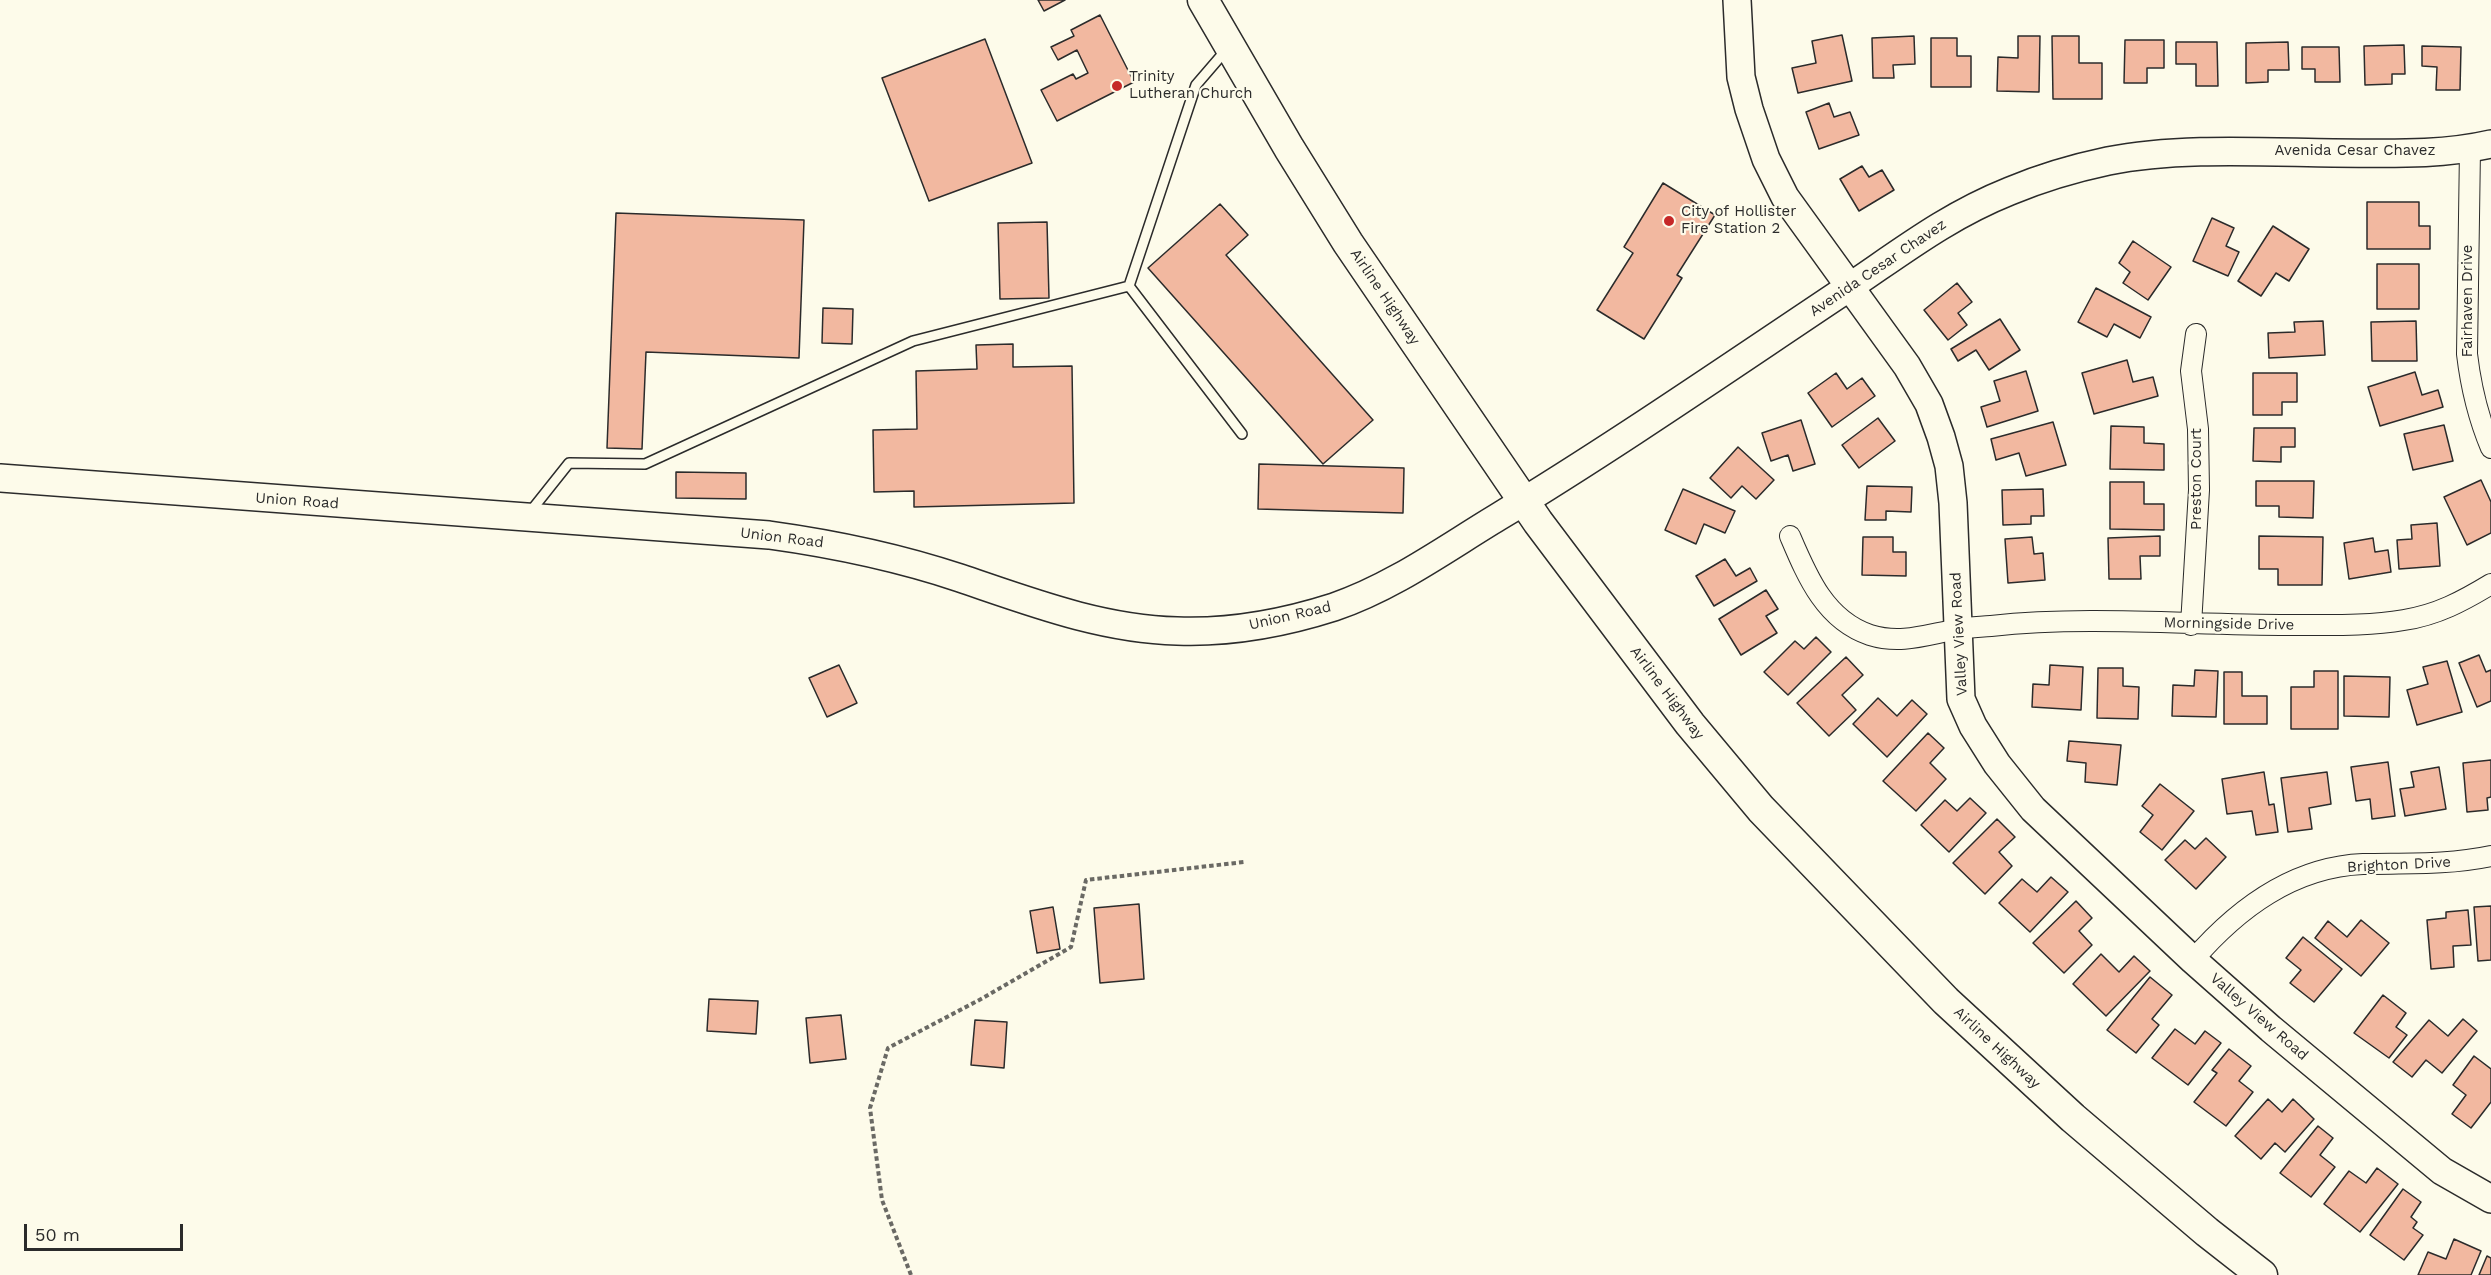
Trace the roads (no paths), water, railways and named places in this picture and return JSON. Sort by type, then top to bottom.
[{"type":"main road","name":"Airline Highway","points":[[1203,0],[1289,148],[1348,243],[1524,502],[1690,724],[1761,809],[1946,1001],[2073,1118],[2207,1232],[2262,1275]]},
{"type":"street","name":"Valley View Road","points":[[1737,0],[1741,77],[1766,159],[1785,197],[1908,366],[1929,404],[1941,437],[1949,466],[1953,502],[1960,629],[1961,699],[1973,726],[1997,764],[2034,809],[2193,960],[2377,1119],[2442,1171],[2491,1199]]},
{"type":"street","name":"Avenida Cesar Chavez","points":[[1524,502],[1582,467],[1927,232],[1973,206],[2024,186],[2109,161],[2151,156],[2214,152],[2403,153],[2481,147]]},
{"type":"street","name":"Fairhaven Drive","points":[[2481,147],[2467,354],[2477,414],[2491,448]]},
{"type":"street","name":"Preston Court","points":[[2191,625],[2199,490],[2198,429],[2191,371],[2196,334]]},
{"type":"street","name":"Union Road","points":[[0,478],[525,518],[718,530],[833,544],[958,577],[1083,618],[1120,626],[1176,631],[1209,631],[1270,624],[1335,606],[1395,580],[1524,502]]},
{"type":"street","name":"Morningside Drive","points":[[1790,536],[1808,579],[1825,603],[1852,627],[1894,640],[1911,639],[1960,629],[2062,621],[2191,625],[2364,625],[2403,621],[2429,615],[2460,603],[2491,584]]},
{"type":"street","name":"Brighton Drive","points":[[2193,960],[2211,939],[2245,908],[2276,888],[2307,875],[2361,864],[2464,862],[2491,856]]},
{"type":"lane","points":[[1129,286],[1196,85],[1230,45]]},
{"type":"lane","points":[[1129,286],[1242,434]]},
{"type":"lane","points":[[525,518],[569,463],[645,464],[914,341],[1129,286]]},
{"type":"place","name":"Trinity Lutheran Church","points":[[1117,86]]},
{"type":"place","name":"City of Hollister Fire Station 2","points":[[1669,221]]}]
